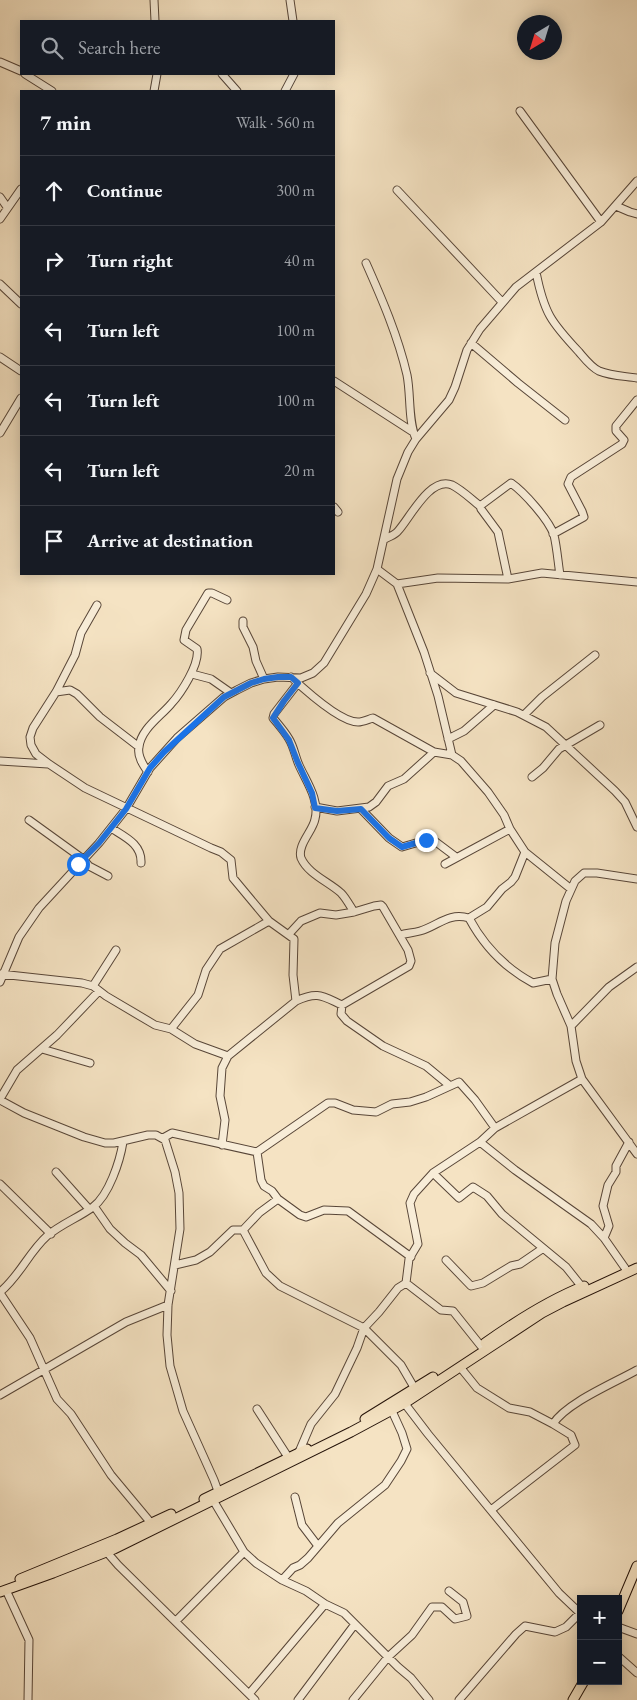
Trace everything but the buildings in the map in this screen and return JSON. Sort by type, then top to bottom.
[{"type":"main road","points":[[2,1589],[104,1548],[214,1500],[294,1462],[392,1411],[415,1389],[532,1312],[637,1262]]},
{"type":"main road","points":[[104,1548],[151,1523],[403,1401],[563,1302],[637,1268]]},
{"type":"main road","points":[[622,1602],[637,1566]]},
{"type":"main road","points":[[572,1700],[581,1685]]},
{"type":"street","points":[[154,0],[155,20]]},
{"type":"street","points":[[290,0],[293,20]]},
{"type":"street","points":[[0,62],[20,71]]},
{"type":"street","points":[[27,75],[50,90]]},
{"type":"street","points":[[154,90],[157,75]]},
{"type":"street","points":[[223,75],[236,90]]},
{"type":"street","points":[[285,90],[293,75]]},
{"type":"street","points":[[520,111],[601,222]]},
{"type":"street","points":[[228,1056],[195,1044],[171,1029],[155,1025],[96,988],[82,983],[1,977],[20,937],[32,918],[56,888],[111,828],[126,809],[148,772],[177,738],[231,693],[264,679],[278,677],[301,678],[308,676],[319,669],[324,663],[363,599],[377,569],[397,479],[414,435],[449,400],[471,343],[480,329],[516,287],[601,222],[637,181]]},
{"type":"street","points":[[0,219],[20,190]]},
{"type":"street","points":[[397,190],[502,302]]},
{"type":"street","points":[[0,197],[7,207]]},
{"type":"street","points":[[616,206],[637,214]]},
{"type":"street","points":[[366,263],[384,304],[406,374],[414,435]]},
{"type":"street","points":[[536,272],[540,292],[551,320],[593,368],[610,375],[637,378]]},
{"type":"street","points":[[0,284],[20,303]]},
{"type":"street","points":[[471,343],[565,420]]},
{"type":"street","points":[[0,357],[20,370]]},
{"type":"street","points":[[335,382],[414,435]]},
{"type":"street","points":[[0,433],[20,400]]},
{"type":"street","points":[[553,534],[584,517],[568,484],[569,480],[622,444],[624,440],[616,430],[616,426],[637,400]]},
{"type":"street","points":[[480,506],[512,483],[531,502],[548,524],[553,534],[560,575]]},
{"type":"street","points":[[385,539],[397,532],[432,488],[446,484],[453,486],[480,506],[498,532],[508,579]]},
{"type":"street","points":[[377,569],[397,584],[430,673],[444,719],[452,755]]},
{"type":"street","points":[[397,584],[438,578],[508,579],[542,573],[637,582]]},
{"type":"street","points":[[148,772],[140,757],[138,747],[143,734],[172,703],[192,674],[198,652],[184,640],[186,630],[208,593],[226,600]]},
{"type":"street","points":[[97,605],[81,633],[75,655],[56,692],[33,728],[30,737],[33,749],[49,764],[84,788],[211,848],[217,849],[227,856],[232,865],[233,878],[269,921],[289,934],[295,941],[293,975],[296,1001]]},
{"type":"street","points":[[243,621],[242,627],[253,647],[256,661],[264,679]]},
{"type":"street","points":[[524,716],[542,696],[595,655]]},
{"type":"street","points":[[430,673],[444,686],[456,693],[524,716],[546,727],[620,797],[632,814],[637,827]]},
{"type":"street","points":[[192,674],[211,679],[231,693]]},
{"type":"street","points":[[291,677],[319,702],[347,720],[359,722],[373,718],[434,752],[452,755],[461,761],[488,792],[504,815],[510,829],[525,852],[571,889]]},
{"type":"street","points":[[298,683],[273,718],[289,740],[312,793],[316,818],[300,850],[301,856],[314,873],[343,894],[354,912]]},
{"type":"street","points":[[56,692],[70,690],[77,694],[100,717],[138,747]]},
{"type":"street","points":[[448,739],[464,731],[494,705]]},
{"type":"street","points":[[532,777],[560,749],[600,725]]},
{"type":"street","points":[[315,808],[337,811],[369,807],[376,802],[388,786],[404,779],[434,752]]},
{"type":"street","points":[[0,761],[49,764]]},
{"type":"street","points":[[361,809],[389,838],[402,847],[426,840],[436,842],[456,857]]},
{"type":"street","points":[[29,820],[83,858],[89,866],[108,876]]},
{"type":"street","points":[[111,828],[138,847],[141,863]]},
{"type":"street","points":[[444,864],[510,829]]},
{"type":"street","points":[[400,934],[420,931],[442,920],[461,916],[469,918],[487,907],[498,893],[515,877],[525,852]]},
{"type":"street","points":[[637,878],[597,873],[584,874],[575,881],[555,943],[552,979],[556,994],[571,1026],[576,1061],[582,1079],[637,1154]]},
{"type":"street","points":[[289,934],[301,921],[320,913],[336,915],[380,905],[400,934],[411,961],[409,966],[342,1005],[340,1009],[341,1014],[347,1021],[383,1046],[426,1066],[449,1085]]},
{"type":"street","points":[[469,918],[476,931],[498,959],[517,973],[533,984],[552,979]]},
{"type":"street","points":[[171,1029],[198,995],[206,970],[220,949],[269,921]]},
{"type":"street","points":[[116,950],[96,988],[42,1049],[17,1070],[0,1100],[24,1113],[106,1143],[114,1144],[148,1135],[156,1135],[163,1138],[166,1142],[176,1172],[179,1193],[180,1229],[168,1305],[170,1366],[183,1412],[218,1491]]},
{"type":"street","points":[[571,1026],[609,987],[637,967]]},
{"type":"street","points":[[222,1145],[225,1120],[220,1096],[222,1068],[228,1056],[296,1001],[309,995],[326,997],[342,1005]]},
{"type":"street","points":[[42,1049],[90,1063]]},
{"type":"street","points":[[406,1283],[409,1259],[418,1244],[410,1203],[414,1194],[433,1173],[480,1142],[495,1128],[582,1079]]},
{"type":"street","points":[[163,1138],[172,1134],[257,1152],[328,1103],[335,1103],[353,1110],[376,1112],[392,1104],[410,1102],[426,1097],[449,1085],[461,1082],[495,1128]]},
{"type":"street","points":[[122,1142],[121,1157],[109,1185],[91,1208],[66,1222],[42,1242],[0,1292],[30,1338],[57,1399],[71,1414],[111,1475],[151,1523]]},
{"type":"street","points":[[480,1142],[515,1170],[591,1224],[604,1238],[625,1268]]},
{"type":"street","points":[[604,1238],[609,1226],[602,1206],[608,1185],[616,1172],[616,1166],[629,1142]]},
{"type":"street","points":[[257,1152],[261,1180],[264,1186],[300,1216],[306,1217],[324,1210],[348,1212],[411,1258]]},
{"type":"street","points":[[56,1172],[110,1229],[141,1255],[171,1291]]},
{"type":"street","points":[[433,1173],[459,1198],[473,1187],[480,1190],[502,1214],[566,1267],[582,1287]]},
{"type":"street","points":[[0,1184],[51,1234]]},
{"type":"street","points":[[175,1265],[196,1260],[210,1252],[233,1230],[243,1230],[259,1213],[278,1199]]},
{"type":"street","points":[[243,1230],[266,1273],[280,1286],[364,1328],[401,1365],[415,1389]]},
{"type":"street","points":[[446,1260],[470,1286],[483,1283],[510,1266],[520,1264],[542,1249]]},
{"type":"street","points":[[299,1452],[311,1424],[335,1394],[364,1328],[398,1288],[406,1283]]},
{"type":"street","points":[[406,1283],[441,1310],[453,1311],[481,1346]]},
{"type":"street","points":[[0,1396],[126,1322],[168,1305]]},
{"type":"street","points":[[460,1367],[477,1388],[510,1408],[530,1412],[553,1424],[570,1436],[574,1446],[491,1510]]},
{"type":"street","points":[[553,1424],[566,1410],[637,1370]]},
{"type":"street","points":[[403,1401],[428,1434],[564,1598],[577,1611]]},
{"type":"street","points":[[257,1409],[288,1458]]},
{"type":"street","points":[[282,1580],[293,1568],[308,1558],[338,1523],[385,1485],[401,1461],[407,1449],[392,1411]]},
{"type":"street","points":[[295,1497],[302,1525],[318,1546]]},
{"type":"street","points":[[214,1500],[244,1552],[256,1563],[282,1580],[306,1591],[325,1604],[344,1613],[411,1678],[429,1700]]},
{"type":"street","points":[[104,1548],[252,1698],[325,1604]]},
{"type":"street","points":[[176,1621],[244,1552]]},
{"type":"street","points":[[2,1589],[29,1640],[28,1700]]},
{"type":"street","points":[[353,1700],[388,1657],[412,1635],[432,1607],[442,1607],[455,1619],[467,1616],[463,1602],[449,1591]]},
{"type":"street","points":[[459,1700],[525,1626],[555,1632],[566,1627],[577,1617]]},
{"type":"street","points":[[298,1700],[355,1624]]},
{"type":"street","points":[[622,1628],[637,1634]]},
{"type":"street","points":[[622,1660],[637,1674]]},
{"type":"route","points":[[78,864],[99,843],[126,809],[150,768],[177,738],[224,697],[251,683],[278,677],[291,677],[298,683],[274,714],[273,718],[294,749],[298,763],[312,793],[315,808],[337,811],[361,809],[389,838],[402,847],[426,840]]}]
